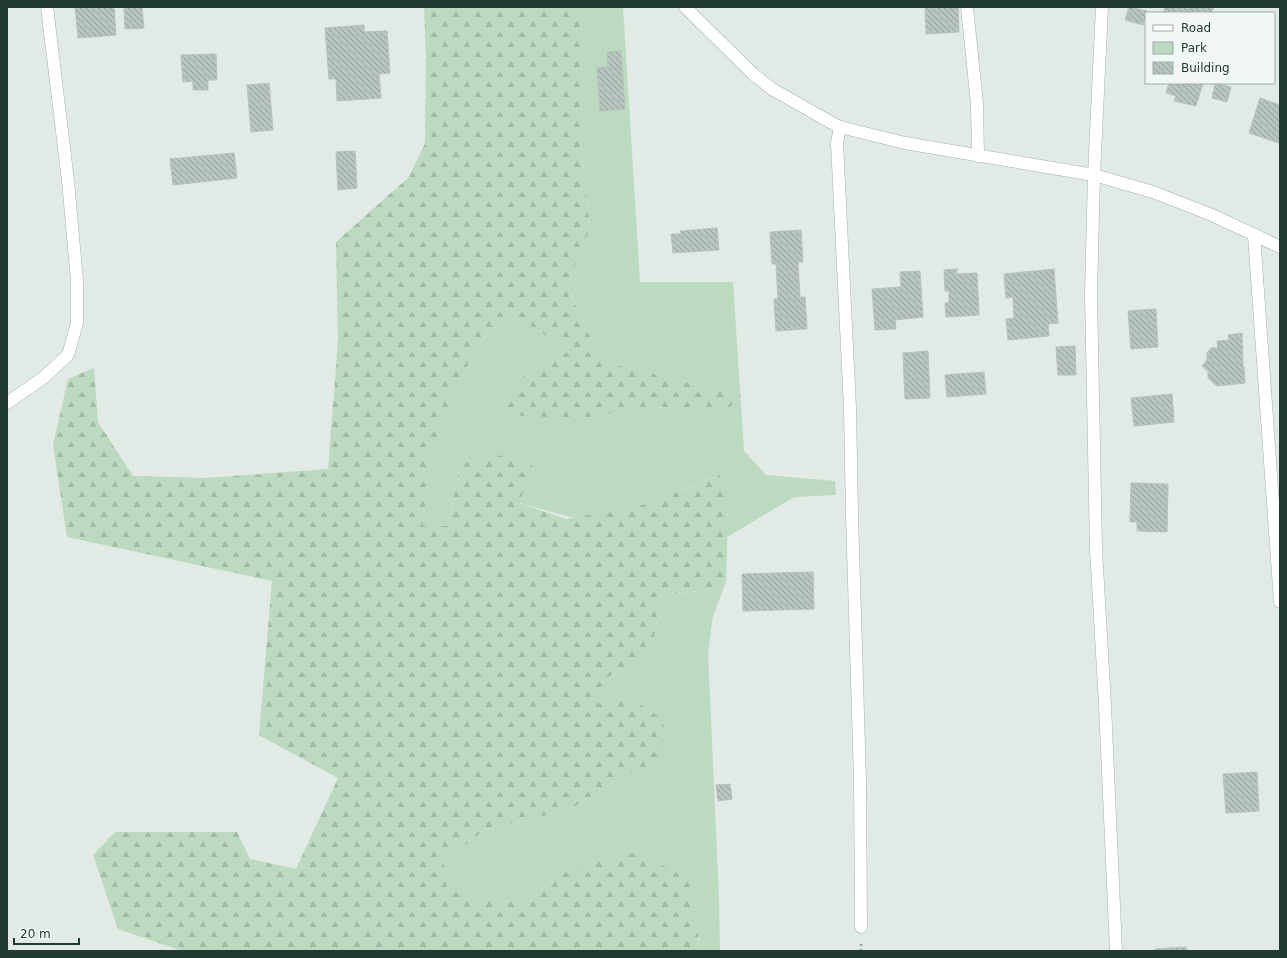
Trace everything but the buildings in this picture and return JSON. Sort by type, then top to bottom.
[{"type":"street","points":[[7,403],[43,378],[68,355],[77,323],[77,281],[68,182],[47,7]]},
{"type":"street","points":[[685,7],[753,74],[772,89],[805,109],[840,127],[905,143],[1094,176],[1153,192],[1212,215],[1280,247]]},
{"type":"street","points":[[967,7],[977,104],[978,156]]},
{"type":"street","points":[[1102,7],[1094,176],[1091,294],[1096,549],[1105,705],[1116,951]]},
{"type":"street","points":[[840,127],[837,143],[850,408],[860,780],[861,927]]},
{"type":"street","points":[[1254,235],[1280,602]]},
{"type":"green space","points":[[424,7],[580,7],[580,131],[590,228],[567,286],[601,361],[741,396],[726,411],[653,407],[581,418],[502,415],[517,380],[569,351],[519,318],[487,331],[453,392],[429,463],[423,526],[448,526],[460,465],[494,454],[533,466],[519,503],[566,519],[647,504],[720,475],[728,518],[726,582],[704,591],[661,594],[652,651],[608,677],[588,705],[631,698],[664,720],[662,759],[615,781],[574,807],[543,816],[486,829],[444,861],[447,889],[482,899],[530,902],[561,871],[633,853],[688,876],[698,935],[699,951],[387,951],[381,949],[381,951],[182,951],[118,929],[93,855],[115,832],[237,832],[250,859],[296,869],[338,778],[259,735],[272,581],[67,537],[53,445],[68,379],[94,368],[98,422],[133,476],[206,478],[328,469],[338,341],[336,242],[409,177],[425,143],[426,57]]},
{"type":"green space","points":[[580,7],[623,7],[640,282],[733,282],[744,451],[766,475],[835,481],[836,495],[794,497],[727,537],[728,518],[719,475],[647,504],[574,518],[519,503],[460,465],[448,526],[423,526],[429,463],[453,392],[487,331],[519,318],[569,351],[517,380],[581,418],[653,407],[726,411],[740,396],[601,361],[567,286],[590,227],[580,131]]},
{"type":"green space","points":[[726,582],[713,616],[708,654],[720,951],[699,951],[698,935],[687,876],[561,871],[530,902],[482,899],[447,890],[444,861],[486,829],[543,816],[574,807],[615,781],[588,705],[608,677],[652,651],[661,594],[704,591]]}]
